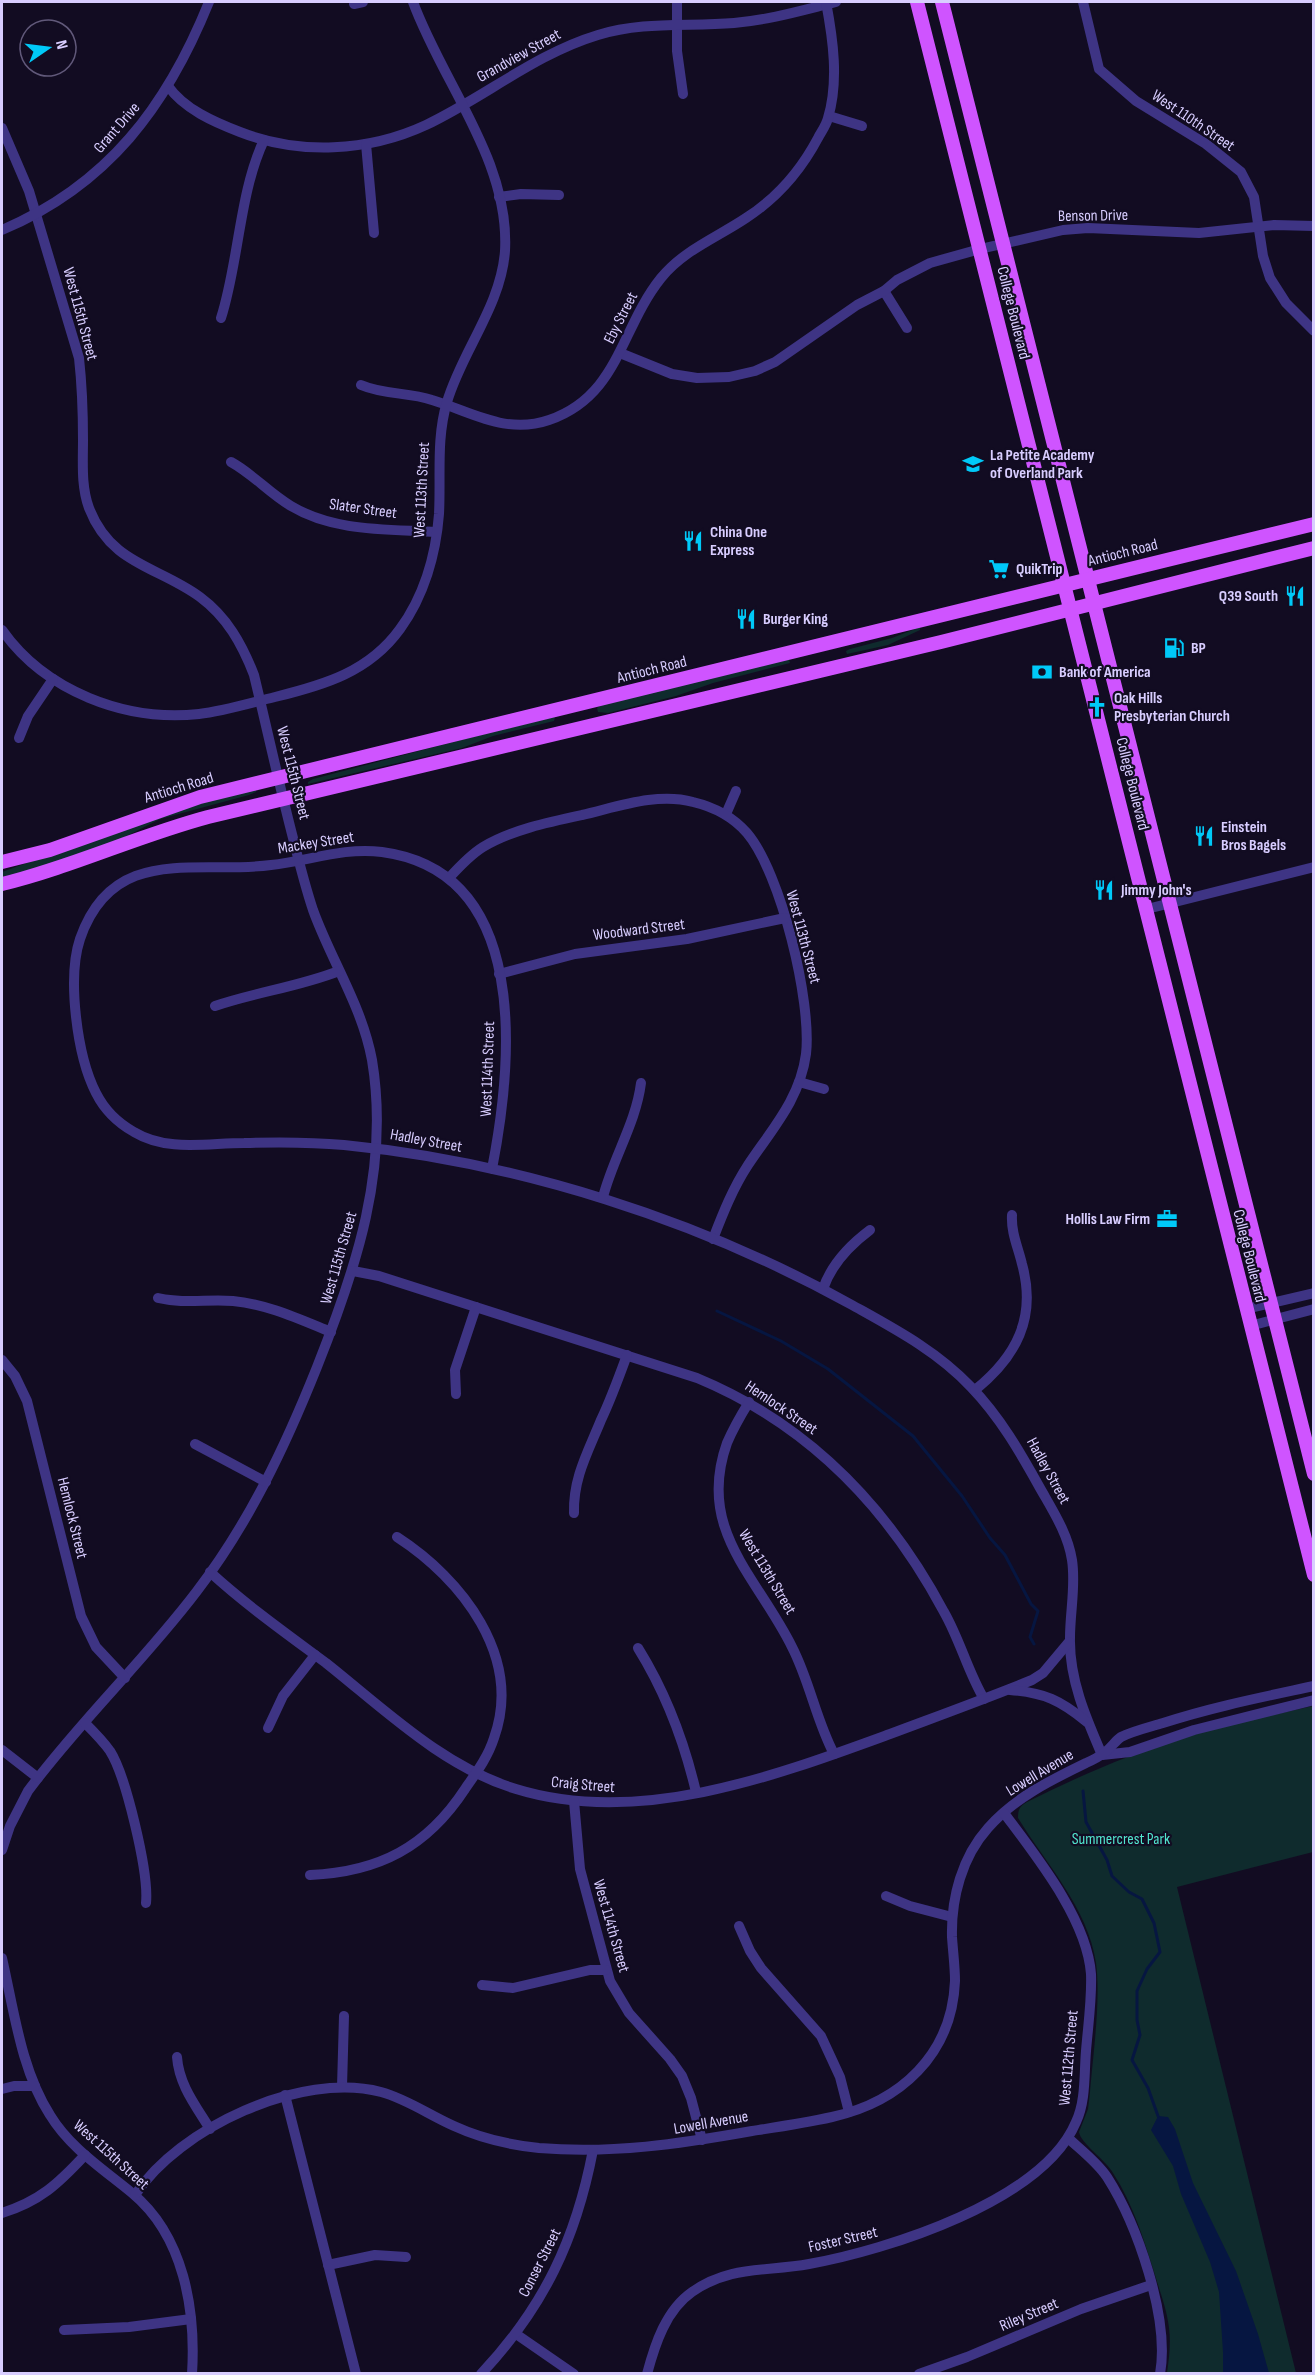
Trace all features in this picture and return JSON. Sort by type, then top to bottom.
[{"type":"main road","name":"College Boulevard","points":[[917,2],[1314,1575]]},
{"type":"main road","name":"College Boulevard","points":[[942,2],[1314,1474]]},
{"type":"main road","name":"Antioch Road","points":[[2,862],[50,850],[192,800],[1314,524]]},
{"type":"main road","points":[[2,884],[74,864],[182,824],[1070,610],[1314,548]]},
{"type":"street","name":"Grant Drive","points":[[2,230],[80,187],[145,121],[168,86],[198,29],[209,2]]},
{"type":"street","name":"West 113th Street","points":[[2,630],[36,667],[53,679],[92,699],[144,713],[199,714],[332,681],[367,662],[384,648],[410,614],[422,590],[433,553],[439,513],[439,448],[446,405],[459,368],[495,295],[505,253],[505,227],[499,197],[483,147],[437,58],[413,2]]},
{"type":"street","points":[[678,2],[677,51],[683,94]]},
{"type":"street","name":"Grandview Street","points":[[168,86],[177,99],[210,119],[264,140],[289,146],[316,148],[366,144],[425,126],[547,54],[600,34],[630,27],[765,19],[830,2]]},
{"type":"street","points":[[830,2],[834,55],[829,116],[862,126]]},
{"type":"street","name":"West 110th Street","points":[[1083,2],[1099,69],[1136,101],[1206,144],[1241,172],[1254,197],[1267,270],[1274,287],[1286,303],[1314,331]]},
{"type":"street","name":"Eby Street","points":[[361,385],[381,392],[431,400],[494,423],[530,424],[550,420],[568,412],[592,395],[605,381],[643,305],[667,272],[684,255],[745,219],[784,188],[804,161],[825,127],[829,116]]},
{"type":"street","name":"West 115th Street","points":[[2,128],[36,213],[79,358],[82,383],[83,484],[90,510],[103,533],[128,558],[200,597],[225,620],[246,653],[313,910],[361,1020],[371,1059],[376,1115],[370,1201],[354,1271],[300,1409],[266,1482],[242,1525],[180,1612],[38,1778],[20,1804],[2,1850]]},
{"type":"street","points":[[221,318],[230,289],[249,190],[264,140]]},
{"type":"street","points":[[366,144],[374,233]]},
{"type":"street","points":[[499,197],[521,194],[559,195]]},
{"type":"street","name":"Benson Drive","points":[[620,353],[657,370],[685,376],[729,377],[755,371],[795,351],[856,305],[930,263],[1003,243],[1063,230],[1088,228],[1199,233],[1287,224],[1314,226]]},
{"type":"street","points":[[884,291],[907,328]]},
{"type":"street","name":"Slater Street","points":[[231,462],[275,495],[311,516],[344,525],[436,532]]},
{"type":"street","points":[[19,738],[28,716],[53,679]]},
{"type":"street","points":[[449,878],[475,853],[492,842],[516,833],[583,815],[663,799],[695,802],[726,814],[736,791]]},
{"type":"street","name":"West 113th Street","points":[[713,1239],[733,1192],[748,1166],[786,1113],[799,1082],[806,1056],[806,1017],[798,970],[766,863],[747,833],[726,814]]},
{"type":"street","name":"Mackey Street","points":[[78,1021],[75,973],[79,942],[92,914],[111,892],[135,876],[161,868],[264,866],[352,850],[378,851],[398,855],[420,862],[449,878]]},
{"type":"street","points":[[1147,909],[1314,867]]},
{"type":"street","name":"West 114th Street","points":[[449,878],[472,903],[483,921],[491,941],[505,1010],[506,1081],[492,1169]]},
{"type":"street","name":"Woodward Street","points":[[499,974],[575,954],[687,939],[784,918]]},
{"type":"street","points":[[215,1006],[239,998],[302,985],[339,970]]},
{"type":"street","name":"Hadley Street","points":[[78,1021],[88,1074],[96,1093],[113,1116],[141,1136],[175,1145],[296,1142],[375,1148],[446,1159],[603,1197],[784,1269],[921,1344],[975,1390],[1000,1420],[1058,1521],[1072,1562],[1073,1584],[1069,1642],[1076,1689],[1102,1755]]},
{"type":"street","points":[[799,1082],[824,1089]]},
{"type":"street","points":[[603,1197],[616,1155],[635,1113],[641,1083]]},
{"type":"street","points":[[975,1390],[1009,1357],[1024,1324],[1026,1285],[1014,1240],[1011,1215]]},
{"type":"street","points":[[823,1289],[836,1263],[870,1230]]},
{"type":"street","name":"Hemlock Street","points":[[354,1271],[379,1276],[697,1378],[749,1402],[787,1426],[855,1486],[910,1554],[946,1614],[984,1699]]},
{"type":"street","points":[[1246,1309],[1314,1293]]},
{"type":"street","points":[[158,1299],[172,1302],[232,1301],[257,1305],[331,1332]]},
{"type":"street","points":[[456,1394],[455,1370],[476,1307]]},
{"type":"street","points":[[1250,1326],[1314,1309]]},
{"type":"street","points":[[574,1513],[575,1490],[580,1467],[610,1401],[627,1355]]},
{"type":"street","name":"Hemlock Street","points":[[2,1360],[15,1376],[27,1401],[81,1616],[96,1647],[124,1678]]},
{"type":"street","name":"West 113th Street","points":[[749,1402],[722,1459],[718,1486],[720,1516],[732,1549],[780,1623],[796,1653],[826,1739],[834,1754]]},
{"type":"street","points":[[195,1444],[266,1482]]},
{"type":"street","points":[[310,1875],[358,1870],[400,1853],[438,1825],[455,1804],[488,1753],[500,1719],[501,1679],[494,1648],[478,1618],[460,1592],[428,1559],[397,1537]]},
{"type":"street","name":"Craig Street","points":[[210,1572],[443,1754],[513,1788],[541,1796],[574,1801],[622,1803],[696,1792],[787,1769],[834,1754],[1008,1690],[1043,1673],[1069,1642]]},
{"type":"street","points":[[638,1648],[664,1695],[681,1736],[696,1792]]},
{"type":"street","points":[[268,1728],[283,1696],[315,1655]]},
{"type":"street","name":"Lowell Avenue","points":[[135,2195],[143,2182],[210,2129],[248,2109],[311,2089],[342,2087],[365,2089],[394,2096],[475,2135],[535,2147],[593,2150],[636,2149],[702,2140],[866,2108],[902,2087],[930,2057],[940,2039],[951,2010],[955,1986],[952,1917],[957,1887],[964,1866],[981,1837],[1004,1813],[1020,1799],[1102,1755],[1120,1738],[1190,1715],[1314,1686]]},
{"type":"street","name":"Craig Street","points":[[1008,1690],[1047,1696],[1062,1702],[1088,1722]]},
{"type":"street","name":"Lowell Avenue","points":[[1102,1755],[1130,1752],[1194,1730],[1314,1700]]},
{"type":"street","points":[[85,1723],[109,1749],[121,1775],[146,1877],[146,1903]]},
{"type":"street","points":[[2,1750],[38,1778]]},
{"type":"street","name":"West 114th Street","points":[[574,1801],[580,1869],[606,1970],[618,1997],[629,2013],[682,2076],[693,2104],[702,2140]]},
{"type":"street","name":"West 112th Street","points":[[1004,1813],[1044,1866],[1077,1925],[1089,1963],[1089,2005],[1082,2103],[1076,2123],[1068,2138]]},
{"type":"street","points":[[886,1896],[910,1906],[952,1917]]},
{"type":"street","points":[[739,1926],[750,1951],[761,1968],[821,2036],[840,2077],[849,2112]]},
{"type":"street","name":"West 115th Street","points":[[2,1958],[27,2063],[35,2086],[50,2115],[66,2139],[148,2208],[171,2242],[181,2269],[191,2319],[192,2373]]},
{"type":"street","points":[[482,1985],[513,1988],[590,1970],[606,1970]]},
{"type":"street","points":[[342,2087],[344,2016]]},
{"type":"street","points":[[177,2057],[186,2090],[210,2129]]},
{"type":"street","points":[[2,2089],[14,2086],[35,2086]]},
{"type":"street","points":[[285,2096],[356,2373]]},
{"type":"street","points":[[1068,2138],[1094,2161],[1110,2183],[1134,2236],[1160,2319],[1162,2336],[1160,2373]]},
{"type":"street","name":"Foster Street","points":[[647,2373],[663,2328],[675,2309],[691,2293],[710,2281],[741,2271],[788,2267],[848,2256],[931,2230],[972,2211],[1036,2174],[1059,2152],[1068,2138]]},
{"type":"street","name":"Conser Street","points":[[481,2373],[516,2334],[564,2255],[584,2196],[593,2150]]},
{"type":"street","points":[[2,2213],[21,2207],[49,2191],[85,2155]]},
{"type":"street","points":[[328,2265],[375,2255],[406,2257]]},
{"type":"street","name":"Riley Street","points":[[919,2373],[967,2357],[1081,2309],[1151,2285]]},
{"type":"street","points":[[64,2330],[129,2327],[191,2319]]},
{"type":"street","points":[[516,2334],[574,2373]]},
{"type":"green space","points":[[920,627],[920,630],[888,645],[847,654],[846,651],[850,649],[892,638]]},
{"type":"green space","points":[[789,660],[790,663],[713,683],[676,696],[608,713],[598,712],[597,708],[603,704]]},
{"type":"green space","points":[[555,717],[554,721],[493,736],[462,748],[308,784],[313,779]]},
{"type":"green space","points":[[256,789],[256,792],[249,795],[160,819],[119,840],[37,869],[2,877],[2,872],[164,813]]},
{"type":"green space","name":"Summercrest Park","points":[[1313,1706],[1313,1852],[1177,1887],[1296,2373],[1167,2373],[1170,2345],[1168,2321],[1142,2236],[1113,2173],[1084,2142],[1079,2132],[1088,2109],[1096,2027],[1098,1993],[1092,1943],[1075,1905],[1018,1818],[1018,1812],[1025,1803],[1047,1792],[1147,1750],[1188,1736]]},
{"type":"water","points":[[1158,2116],[1168,2117],[1175,2129],[1193,2183],[1236,2271],[1269,2373],[1223,2373],[1219,2292],[1210,2262],[1181,2194],[1173,2166],[1151,2130]]},
{"type":"waterway","points":[[717,1311],[781,1341],[828,1369],[913,1436],[962,1496],[990,1538],[1005,1555],[1031,1604],[1038,1611],[1030,1637],[1034,1644]]},
{"type":"waterway","points":[[1083,1791],[1086,1822],[1107,1860],[1112,1876],[1129,1892],[1142,1899],[1154,1923],[1160,1952],[1147,1969],[1137,1991],[1137,2020],[1140,2035],[1132,2060],[1148,2088],[1158,2116]]},
{"type":"place","name":"La Petite Academy of Overland Park","points":[[973,464]]},
{"type":"place","name":"China One Express","points":[[693,541]]},
{"type":"place","name":"QuikTrip","points":[[999,569]]},
{"type":"place","name":"Q39 South","points":[[1295,596]]},
{"type":"place","name":"Burger King","points":[[746,619]]},
{"type":"place","name":"BP","points":[[1174,648]]},
{"type":"place","name":"Bank of America","points":[[1042,672]]},
{"type":"place","name":"Oak Hills Presbyterian Church","points":[[1097,707]]},
{"type":"place","name":"Einstein Bros Bagels","points":[[1204,836]]},
{"type":"place","name":"Jimmy John's","points":[[1104,890]]},
{"type":"place","name":"Hollis Law Firm","points":[[1167,1219]]}]
